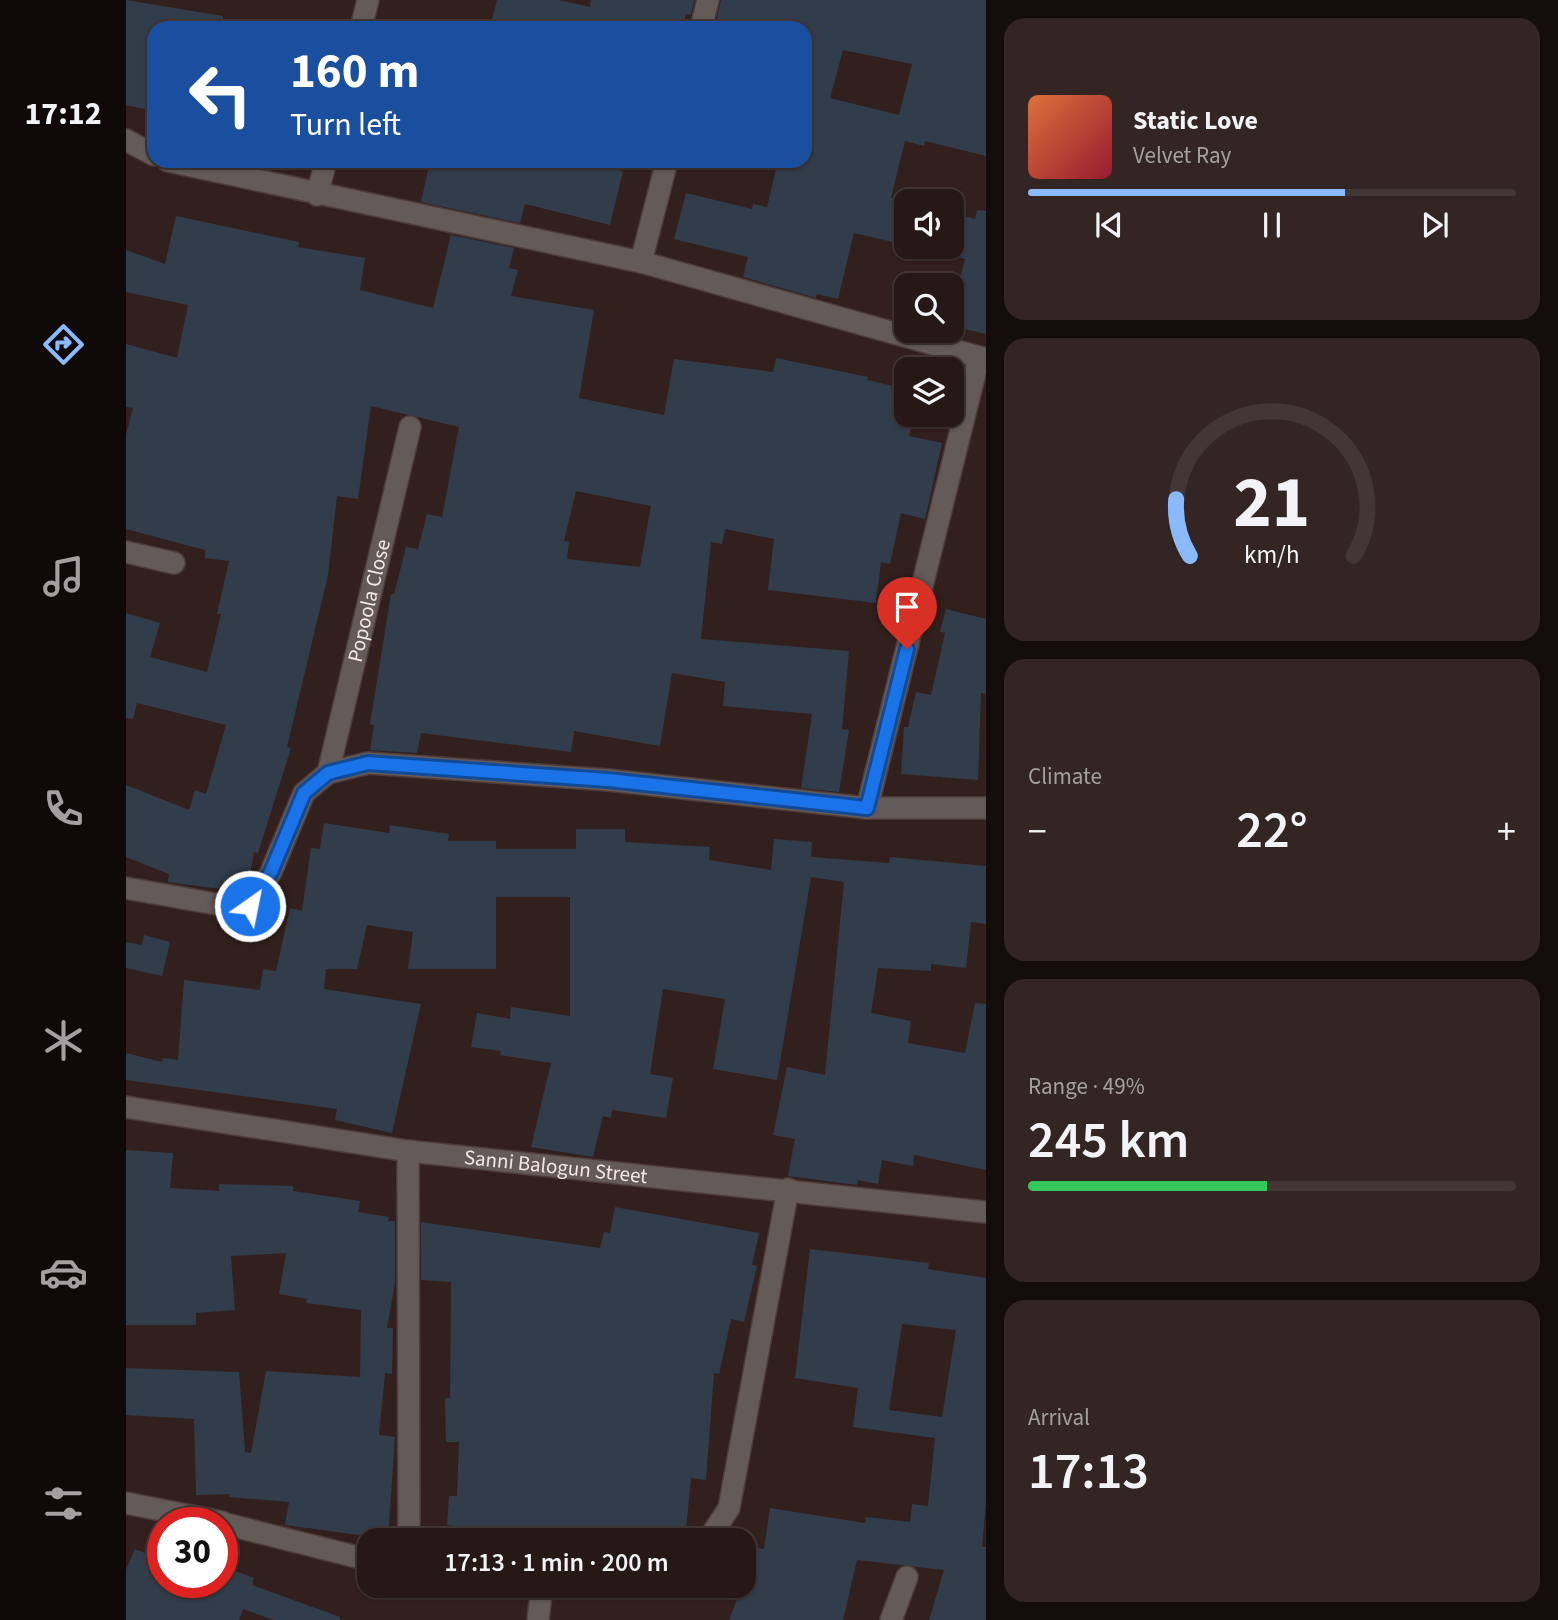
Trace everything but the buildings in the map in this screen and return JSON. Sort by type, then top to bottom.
[{"type":"street","points":[[363,21],[368,0]]},
{"type":"street","points":[[703,21],[708,0]]},
{"type":"street","points":[[126,140],[147,151]]},
{"type":"street","points":[[199,168],[641,262],[982,358],[867,808]]},
{"type":"street","points":[[317,195],[324,168]]},
{"type":"street","points":[[641,262],[665,168]]},
{"type":"street","name":"Popoola Close","points":[[328,773],[410,427]]},
{"type":"street","points":[[126,552],[174,563]]},
{"type":"street","points":[[126,888],[216,904],[250,906],[271,872],[304,793],[328,773],[368,763],[608,780],[867,808],[986,808]]},
{"type":"street","name":"Sanni Balogun Street","points":[[126,1107],[408,1151],[986,1212]]},
{"type":"street","points":[[408,1151],[409,1528]]},
{"type":"street","points":[[716,1528],[729,1508],[788,1189]]},
{"type":"street","points":[[126,1503],[147,1507]]},
{"type":"street","points":[[238,1526],[357,1556]]},
{"type":"street","points":[[891,1620],[907,1577]]},
{"type":"street","points":[[538,1620],[542,1598]]},
{"type":"route","points":[[250,906],[264,887],[304,793],[328,773],[368,763],[608,780],[867,808],[907,649]]}]
